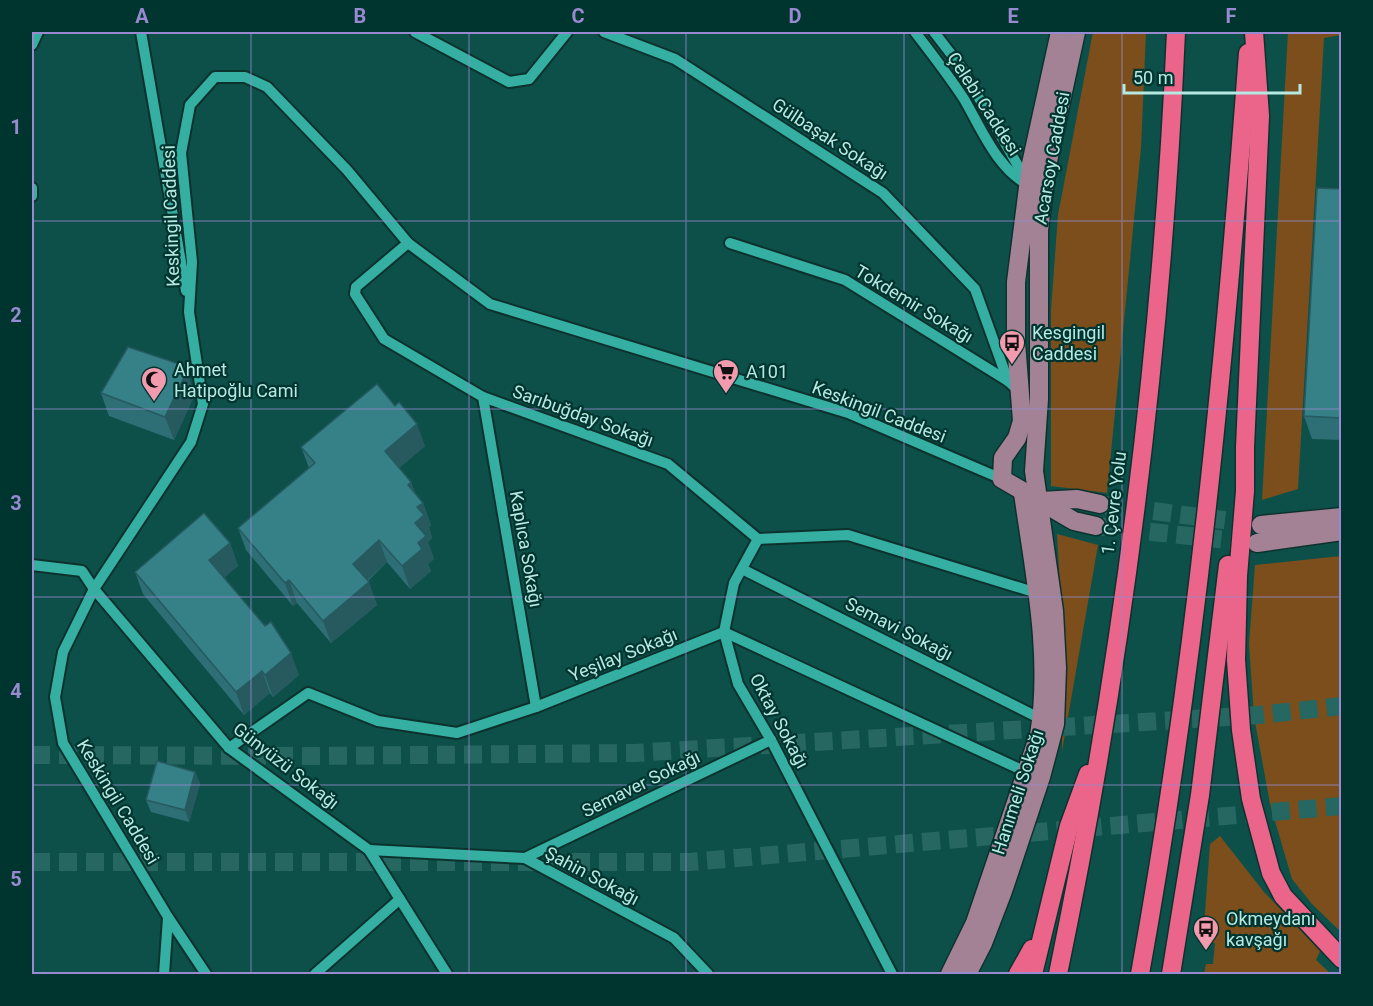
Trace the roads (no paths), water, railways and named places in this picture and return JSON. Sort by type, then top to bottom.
[{"type":"highway","name":"1. Çevre Yolu","points":[[1058,975],[1100,747],[1131,540],[1156,321],[1176,32]]},
{"type":"highway","points":[[1140,975],[1171,772],[1209,490],[1228,298],[1250,32]]},
{"type":"highway","points":[[1254,32],[1260,116],[1245,491],[1238,576],[1236,660],[1241,730],[1251,799],[1271,873],[1283,896],[1341,958]]},
{"type":"highway","points":[[1171,975],[1200,795],[1218,632],[1245,447]]},
{"type":"highway","points":[[1033,975],[1042,929],[1069,826],[1100,747]]},
{"type":"highway","points":[[1018,975],[1042,929]]},
{"type":"main road","name":"Acarsoy Caddesi","points":[[1040,501],[1034,471],[1039,399],[1039,230],[1037,189],[1031,164],[1060,32]]},
{"type":"main road","name":"Acarsoy Caddesi","points":[[1002,479],[1003,458],[1017,438],[1022,422],[1014,387],[1016,282],[1077,32]]},
{"type":"main road","points":[[1002,479],[1074,521],[1096,526]]},
{"type":"main road","name":"Hanımeli Sokağı","points":[[1023,493],[1043,594]]},
{"type":"main road","points":[[1040,501],[1077,499],[1100,504]]},
{"type":"main road","name":"Hanımeli Sokağı","points":[[967,975],[983,943],[1003,891],[1048,722],[1043,641],[1040,501]]},
{"type":"main road","points":[[1261,525],[1341,517]]},
{"type":"main road","points":[[1257,543],[1341,531]]},
{"type":"main road","name":"Hanımeli Sokağı","points":[[950,975],[975,923],[1034,774]]},
{"type":"street","points":[[32,45],[38,32]]},
{"type":"street","points":[[141,32],[189,312]]},
{"type":"street","points":[[415,32],[509,82],[529,79],[567,32]]},
{"type":"street","name":"Gülbaşak Sokağı","points":[[604,32],[675,59],[883,193],[975,290],[1014,387]]},
{"type":"street","name":"Çelebi Caddesi","points":[[915,32],[963,99],[1004,167],[1015,179],[1037,189]]},
{"type":"street","name":"Çelebi Caddesi","points":[[934,32],[961,67],[1037,189]]},
{"type":"street","name":"Keskingil Caddesi","points":[[206,975],[168,917],[63,743],[55,697],[63,652],[94,589],[190,442],[203,404],[189,312],[192,262],[181,153],[190,105],[215,77],[245,77],[267,87],[347,170],[408,243],[490,304],[848,413],[1002,479]]},
{"type":"street","points":[[32,188],[32,196]]},
{"type":"street","name":"Sarıbuğday Sokağı","points":[[408,243],[356,287],[355,294],[384,339],[483,397],[668,464],[758,539]]},
{"type":"street","name":"Tokdemir Sokağı","points":[[730,243],[845,280],[1014,387]]},
{"type":"street","name":"Kaplıca Sokağı","points":[[483,397],[536,707]]},
{"type":"street","points":[[758,539],[848,535],[1043,594]]},
{"type":"street","name":"Oktay Sokağı","points":[[758,539],[734,583],[724,633],[738,684],[771,740],[892,975]]},
{"type":"street","name":"Günyüzü Sokağı","points":[[32,565],[82,571],[94,589],[229,748],[369,850],[447,975]]},
{"type":"street","name":"Semavi Sokağı","points":[[742,568],[1048,722]]},
{"type":"street","points":[[724,633],[1034,774]]},
{"type":"street","name":"Yeşilay Sokağı","points":[[229,748],[308,693],[378,722],[458,733],[536,707],[724,633]]},
{"type":"street","name":"Semaver Sokağı","points":[[525,858],[771,740]]},
{"type":"street","name":"Şahin Sokağı","points":[[369,850],[525,858],[674,938],[708,975]]},
{"type":"street","points":[[315,975],[400,899]]},
{"type":"street","points":[[164,975],[168,917]]},
{"type":"tunnel","points":[[1100,504],[1261,525]]},
{"type":"tunnel","points":[[1096,526],[1255,543]]},
{"type":"tunnel","points":[[32,755],[310,756],[634,753],[1259,715],[1342,706]]},
{"type":"tunnel","points":[[32,862],[690,862],[1342,806]]},
{"type":"place","name":"Kesgingil Caddesi","points":[[1012,366]]},
{"type":"place","name":"A101","points":[[726,395]]},
{"type":"place","name":"Ahmet Hatipoğlu Cami","points":[[154,403]]},
{"type":"place","name":"Okmeydanı kavşağı","points":[[1206,952]]}]
